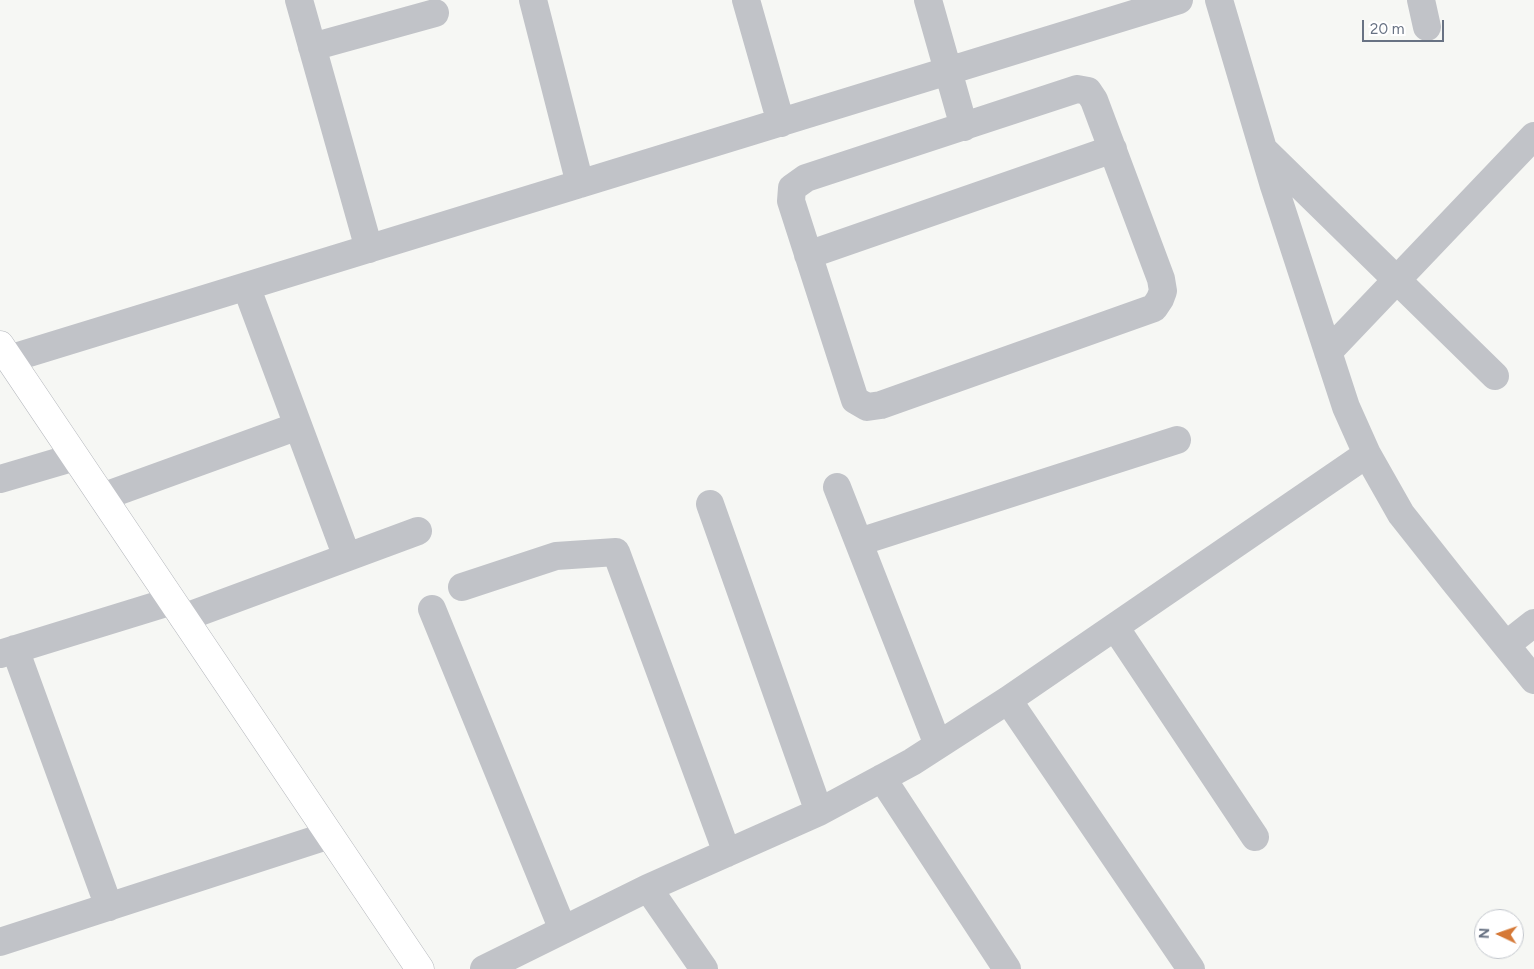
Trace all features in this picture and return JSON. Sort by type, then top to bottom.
[{"type":"main road","points":[[5,352],[420,969]]},
{"type":"street","points":[[299,0],[369,249]]},
{"type":"street","points":[[533,0],[580,184]]},
{"type":"street","points":[[746,0],[781,122]]},
{"type":"street","points":[[928,0],[964,127]]},
{"type":"street","points":[[5,352],[246,286],[947,71],[1111,10],[1179,0]]},
{"type":"street","points":[[1219,0],[1328,352],[1346,407],[1367,454],[1401,514],[1534,680]]},
{"type":"street","points":[[1420,0],[1427,27]]},
{"type":"street","points":[[312,47],[435,13]]},
{"type":"street","points":[[1077,89],[1088,91],[1094,100],[1113,149],[1163,291],[1154,308],[891,402],[867,406],[855,400],[791,202],[792,188],[806,178],[964,127],[1077,89]]},
{"type":"street","points":[[1328,352],[1534,136]]},
{"type":"street","points":[[808,255],[1113,149]]},
{"type":"street","points":[[1264,149],[1495,376]]},
{"type":"street","points":[[246,286],[347,557]]},
{"type":"street","points":[[102,497],[298,426]]},
{"type":"street","points":[[859,542],[1177,440]]},
{"type":"street","points":[[484,969],[648,888],[818,812],[912,762],[1008,700],[1367,454]]},
{"type":"street","points":[[0,479],[75,456]]},
{"type":"street","points":[[837,487],[938,745]]},
{"type":"street","points":[[710,504],[818,812]]},
{"type":"street","points":[[109,907],[8,652],[178,609],[347,557],[418,531]]},
{"type":"street","points":[[462,587],[556,556],[616,552],[727,853]]},
{"type":"street","points":[[432,609],[563,930]]},
{"type":"street","points":[[1506,645],[1534,623]]},
{"type":"street","points":[[1115,627],[1255,837]]},
{"type":"street","points":[[1008,700],[1191,969]]},
{"type":"street","points":[[882,778],[1006,969]]},
{"type":"street","points":[[0,942],[330,835]]},
{"type":"street","points":[[648,888],[704,969]]}]
